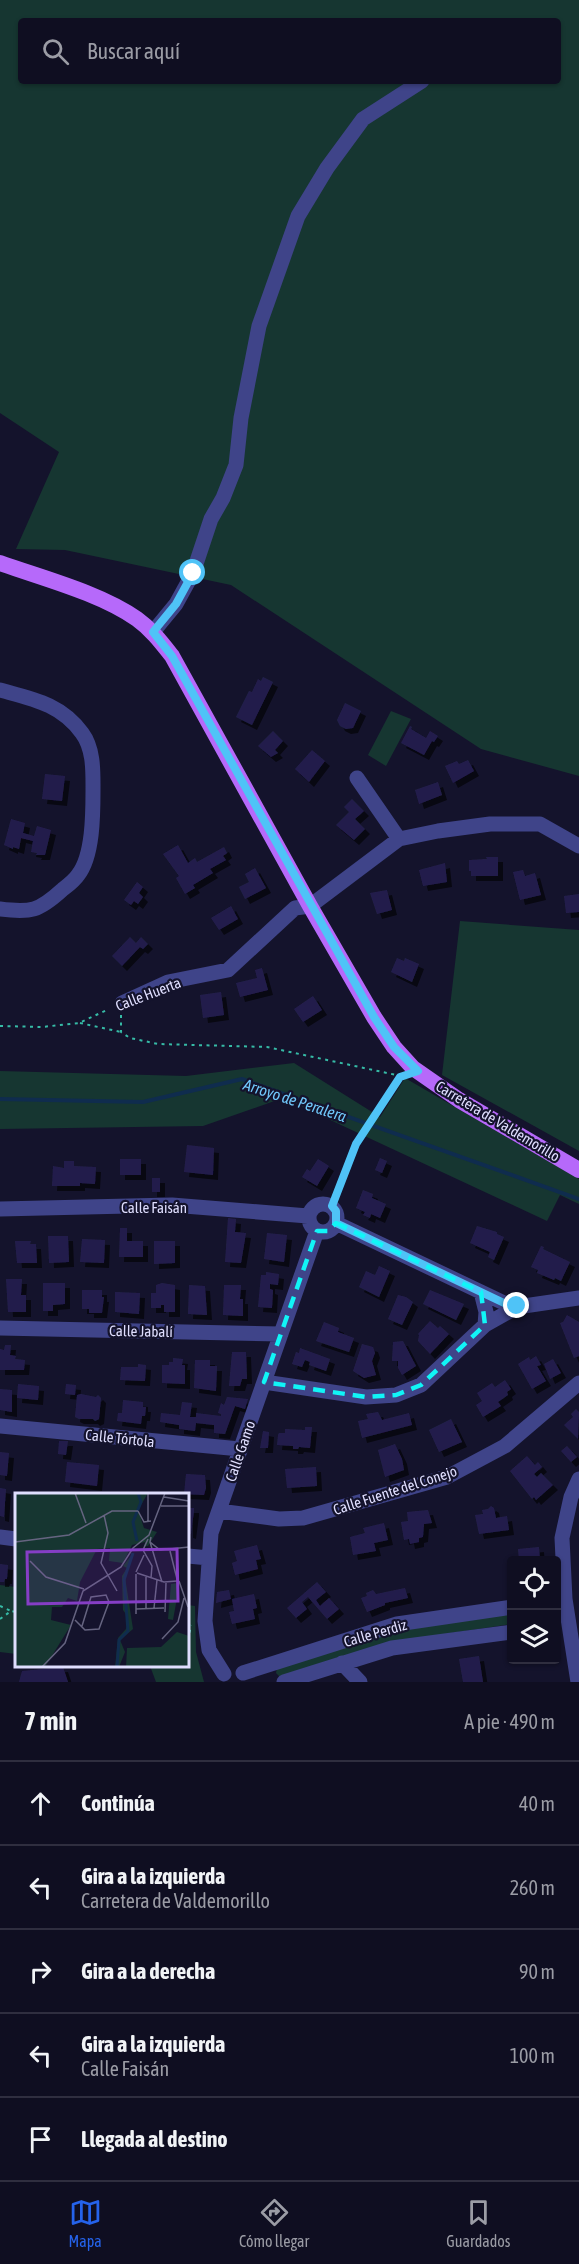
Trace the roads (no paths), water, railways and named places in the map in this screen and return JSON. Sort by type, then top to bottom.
[{"type":"main road","name":"Carretera de Valdemorillo","points":[[0,563],[114,606],[153,632],[172,656],[310,906],[374,1017],[394,1047],[418,1071],[459,1100],[579,1170]]},
{"type":"street","points":[[153,632],[176,604],[193,573],[211,519],[223,498],[236,465],[241,418],[258,326],[298,216],[327,168],[363,119],[417,84]]},
{"type":"street","points":[[0,690],[43,702],[66,716],[84,735],[92,760],[93,815],[86,860],[78,875],[45,905],[34,910],[0,909]]},
{"type":"street","points":[[357,778],[399,839],[490,824],[540,824],[579,846]]},
{"type":"street","name":"Calle Huerta","points":[[122,1003],[168,982],[228,970],[295,908],[310,906],[399,839]]},
{"type":"street","points":[[320,1203],[332,1206],[336,1211],[336,1223],[328,1231],[317,1231],[312,1228],[308,1216],[310,1210],[320,1203]]},
{"type":"street","name":"Calle Faisán","points":[[0,1209],[172,1205],[308,1216]]},
{"type":"street","points":[[336,1223],[504,1303],[517,1306],[579,1298]]},
{"type":"street","name":"Calle Gamo","points":[[222,1678],[209,1650],[205,1621],[212,1533],[317,1231]]},
{"type":"street","points":[[481,1292],[486,1312],[485,1325]]},
{"type":"street","points":[[264,1382],[366,1397],[396,1395],[421,1385],[485,1325],[517,1306]]},
{"type":"street","name":"Calle Jabalí","points":[[0,1328],[281,1334]]},
{"type":"street","name":"Calle Fuente del Conejo","points":[[219,1511],[279,1519],[303,1518],[447,1477],[504,1446],[579,1383]]},
{"type":"street","name":"Calle Tórtola","points":[[0,1426],[240,1449]]},
{"type":"street","points":[[578,1682],[563,1626],[561,1600],[562,1538],[571,1497],[579,1479]]},
{"type":"street","points":[[0,1538],[15,1539]]},
{"type":"street","points":[[189,1556],[209,1558]]},
{"type":"street","name":"Calle Perdiz","points":[[222,1678],[230,1671],[246,1678],[397,1624],[507,1608]]},
{"type":"street","name":"Calle Perdiz","points":[[284,1682],[392,1648],[507,1633]]},
{"type":"street","points":[[342,1663],[360,1682]]},
{"type":"waterway","name":"Arroyo de Peralera","points":[[0,1099],[143,1102],[242,1079],[579,1199]]}]
